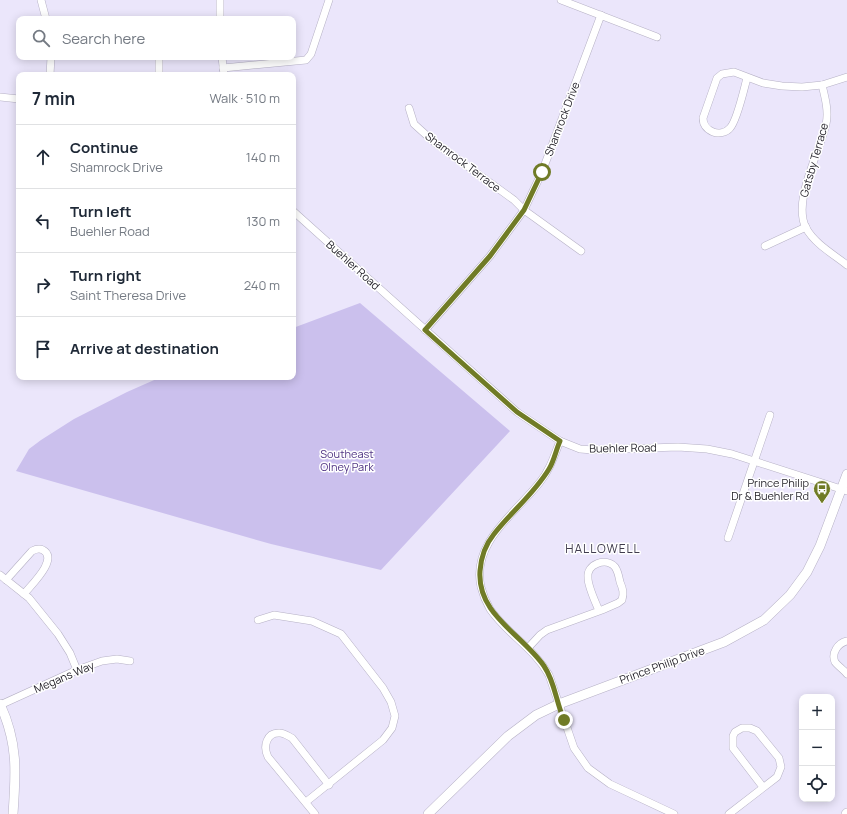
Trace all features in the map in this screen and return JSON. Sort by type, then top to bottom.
[{"type":"street","points":[[41,0],[45,16]]},
{"type":"street","points":[[220,0],[220,16]]},
{"type":"street","points":[[222,60],[224,72],[306,60],[311,54],[329,0]]},
{"type":"street","points":[[561,0],[657,37]]},
{"type":"street","name":"Shamrock Drive","points":[[425,330],[490,256],[524,210],[542,172],[601,15]]},
{"type":"street","points":[[50,72],[51,60]]},
{"type":"street","points":[[159,60],[159,72]]},
{"type":"street","points":[[747,78],[734,121],[730,128],[720,133],[714,133],[708,130],[703,124],[703,118],[717,78],[722,74],[734,72],[747,78],[782,86],[802,87],[822,85],[847,77]]},
{"type":"street","name":"Gatsby Terrace","points":[[822,85],[826,104],[827,123],[803,194],[801,206],[806,227],[820,244],[847,265]]},
{"type":"street","points":[[0,96],[16,99]]},
{"type":"street","name":"Shamrock Terrace","points":[[409,108],[414,124],[434,142],[514,200],[524,210],[582,251]]},
{"type":"street","name":"Buehler Road","points":[[296,214],[517,412],[560,441],[580,449],[593,450],[678,447],[707,449],[732,454],[844,490]]},
{"type":"street","points":[[765,246],[806,227]]},
{"type":"street","points":[[728,538],[770,415]]},
{"type":"street","points":[[560,441],[549,468],[540,482],[494,534],[485,547],[480,563],[479,578],[485,600],[497,618],[544,666],[549,675],[574,748],[588,768],[610,784],[674,814]]},
{"type":"street","name":"Prince Philip Drive","points":[[428,814],[508,736],[536,715],[559,704],[724,642],[764,620],[790,595],[807,572],[844,490],[847,474]]},
{"type":"street","points":[[6,580],[32,551],[42,549],[49,557],[45,567],[24,594]]},
{"type":"street","points":[[528,648],[547,630],[599,611],[622,600],[623,590],[616,568],[611,564],[604,562],[592,566],[587,578],[599,611]]},
{"type":"street","points":[[0,575],[29,598],[58,634],[70,653],[77,670]]},
{"type":"street","points":[[258,620],[274,614],[312,621],[340,634],[383,688],[391,702],[394,716],[392,728],[383,740],[306,802]]},
{"type":"street","points":[[847,641],[844,641],[837,646],[834,654],[835,661],[847,674]]},
{"type":"street","name":"Megans Way","points":[[0,704],[77,670],[102,661],[130,661]]},
{"type":"street","points":[[0,704],[8,725],[15,752],[16,777],[13,814]]},
{"type":"street","points":[[729,814],[777,777],[781,767],[780,760],[757,731],[750,728],[742,728],[735,732],[733,736],[733,748],[763,787]]},
{"type":"street","points":[[316,814],[266,753],[266,743],[270,736],[280,733],[286,734],[292,738],[329,784]]},
{"type":"green space","name":"Southeast Olney Park","points":[[360,303],[510,431],[381,570],[271,544],[16,471],[29,449],[41,440],[74,419],[154,380],[296,380],[296,327]]},
{"type":"place","name":"Prince Philip Dr & Buehler Rd","points":[[822,504]]},
{"type":"district","name":"HALLOWELL","points":[[603,549]]},
{"type":"route","points":[[542,172],[524,210],[490,256],[425,330],[517,412],[560,441],[549,468],[540,482],[494,534],[485,547],[480,563],[479,578],[485,600],[491,610],[544,666],[549,675],[564,720]]}]
